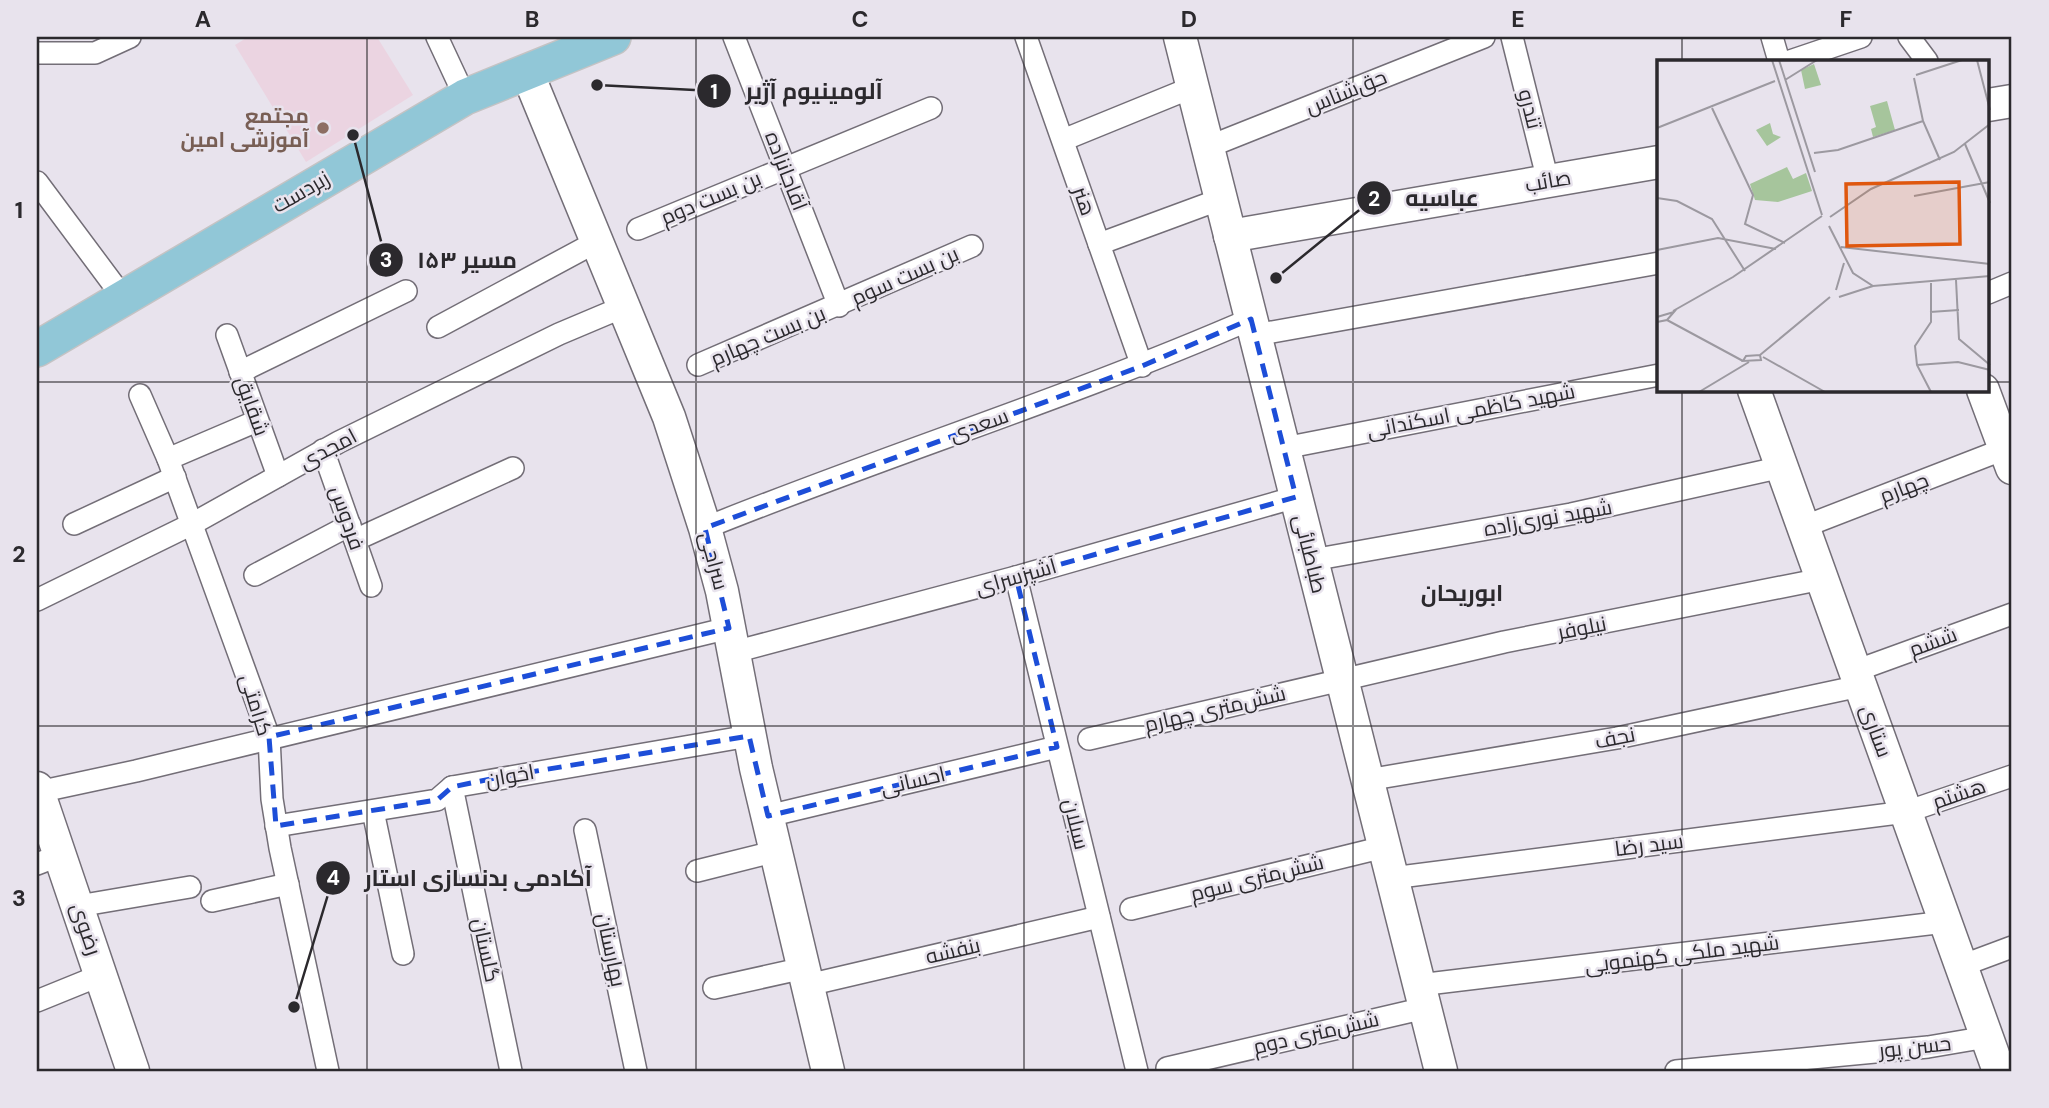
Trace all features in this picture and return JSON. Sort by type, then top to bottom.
[{"type":"main road","name":"زبردست","points":[[37,349],[122,296],[465,97],[613,37]]},
{"type":"street","points":[[37,53],[95,53],[130,37]]},
{"type":"street","points":[[437,37],[465,97]]},
{"type":"street","name":"آقاجانزاده","points":[[734,37],[839,306]]},
{"type":"street","name":"هنر","points":[[1026,37],[1142,366]]},
{"type":"street","name":"طباطبائی","points":[[1180,37],[1441,1071]]},
{"type":"street","name":"حق‌شناس","points":[[1208,147],[1484,37]]},
{"type":"street","name":"تندرو","points":[[1512,37],[1548,181]]},
{"type":"street","points":[[1772,37],[1779,60]]},
{"type":"street","points":[[1793,60],[1861,37]]},
{"type":"street","points":[[1909,37],[1926,60]]},
{"type":"street","name":"سراجی","points":[[527,72],[669,417],[705,528],[732,640],[749,736],[828,1071]]},
{"type":"street","points":[[1063,140],[1193,87]]},
{"type":"street","points":[[1990,105],[2012,101]]},
{"type":"street","name":"بن بست دوم","points":[[638,229],[931,107]]},
{"type":"street","name":"صائب","points":[[1230,236],[1657,162]]},
{"type":"street","points":[[37,182],[122,296]]},
{"type":"street","points":[[1099,244],[1221,199]]},
{"type":"street","points":[[439,327],[596,242]]},
{"type":"street","name":"بن بست سوم","points":[[839,306],[972,246]]},
{"type":"street","name":"سعدی","points":[[705,528],[838,475],[1253,327],[1657,263]]},
{"type":"street","points":[[1990,292],[2012,283]]},
{"type":"street","points":[[240,372],[406,291]]},
{"type":"street","name":"بن بست چهارم","points":[[698,365],[839,306]]},
{"type":"street","name":"امجدی","points":[[37,600],[192,524],[323,450],[559,334],[624,307]]},
{"type":"street","name":"شقایق","points":[[228,335],[278,476]]},
{"type":"street","name":"شهید کاظمی اسکندانی","points":[[1284,448],[1657,375]]},
{"type":"street","name":"ستاری","points":[[1755,392],[1999,1071]]},
{"type":"street","points":[[1984,392],[2010,454]]},
{"type":"street","name":"کرامتی","points":[[139,395],[172,468],[268,737],[276,827],[328,1071]]},
{"type":"street","points":[[74,524],[257,421]]},
{"type":"street","name":"فردوس","points":[[323,450],[372,586]]},
{"type":"street","name":"چهارم","points":[[1803,527],[2010,454]]},
{"type":"street","name":"شهید نوری‌زاده","points":[[1312,560],[1571,514],[1732,481],[1782,467]]},
{"type":"street","points":[[255,575],[352,532],[513,468]]},
{"type":"street","name":"آشپزسرای","points":[[37,790],[136,771],[268,737],[732,640],[1016,577],[1296,496]]},
{"type":"street","name":"سبلان","points":[[1016,577],[1137,1071]]},
{"type":"street","name":"نیلوفر","points":[[1342,679],[1504,642],[1822,579]]},
{"type":"street","name":"ششم","points":[[1857,678],[2012,614]]},
{"type":"street","name":"نجف","points":[[1367,780],[1617,738],[1857,678]]},
{"type":"street","name":"شش‌متری چهارم","points":[[1089,739],[1342,679]]},
{"type":"street","name":"اخوان","points":[[276,827],[437,800],[452,787],[749,736]]},
{"type":"street","name":"احسانی","points":[[768,816],[1058,747]]},
{"type":"street","name":"هشتم","points":[[1906,812],[2012,776]]},
{"type":"street","name":"گلستان","points":[[452,787],[511,1071]]},
{"type":"street","name":"رضوی","points":[[37,790],[48,859],[78,906],[133,1071]]},
{"type":"street","points":[[373,811],[403,954]]},
{"type":"street","name":"سید رضا","points":[[1392,878],[1906,812]]},
{"type":"street","name":"بهارستان","points":[[585,830],[636,1071]]},
{"type":"street","name":"شش‌متری سوم","points":[[1130,909],[1384,847]]},
{"type":"street","points":[[696,871],[777,851]]},
{"type":"street","points":[[212,901],[288,884]]},
{"type":"street","points":[[78,906],[190,887]]},
{"type":"street","name":"بنفشه","points":[[714,988],[806,976],[1099,917]]},
{"type":"street","name":"شهید ملکی کهنمویی","points":[[1422,996],[1945,922]]},
{"type":"street","points":[[1961,967],[2012,947]]},
{"type":"street","points":[[37,1001],[101,975]]},
{"type":"street","name":"شش‌متری دوم","points":[[1167,1068],[1422,996]]},
{"type":"street","name":"حسن پور","points":[[1676,1071],[1928,1046],[1987,1037]]},
{"type":"highlighted area","points":[[1251,319],[1296,497],[1016,577],[1057,747],[768,816],[749,736],[500,777],[452,787],[437,800],[276,826],[269,737],[729,628],[705,528],[1142,366]]},
{"type":"shaded area","name":"مجتمع آموزشی امین","points":[[248,37],[377,37],[413,95],[306,162],[235,45]]},
{"type":"place","name":"آلومینیوم آژیر","points":[[597,85]]},
{"type":"place","name":"مجتمع آموزشی امین","points":[[323,128]]},
{"type":"place","name":"مسیر ۱۵۳","points":[[353,135]]},
{"type":"place","name":"عباسیه","points":[[1276,278]]},
{"type":"place","name":"آکادمی بدنسازی استار","points":[[294,1007]]},
{"type":"district","name":"ابوریحان","points":[[1462,593]]}]
